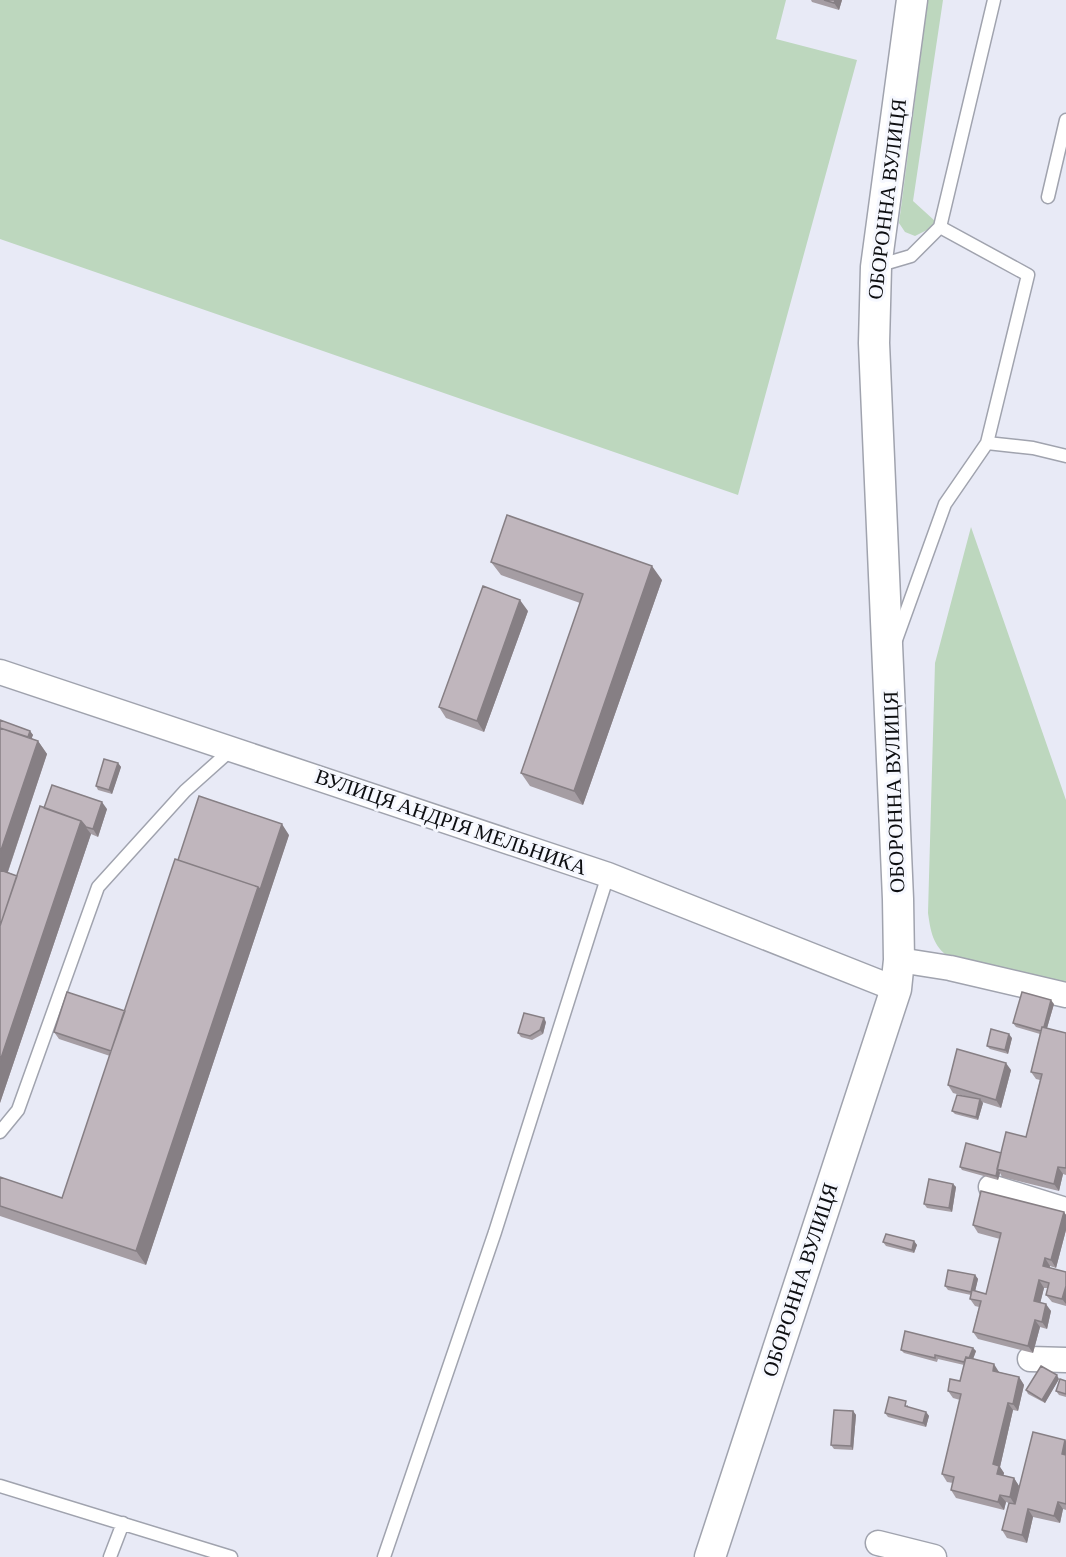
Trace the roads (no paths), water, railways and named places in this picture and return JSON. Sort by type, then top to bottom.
[{"type":"street","name":"ОБОРОННА ВУЛИЦЯ","points":[[710,1557],[897,975],[889,661],[874,343],[876,267],[912,0]]},
{"type":"street","name":"ВУЛИЦЯ АНДРІЯ МЕЛЬНИКА","points":[[0,672],[233,748],[897,975],[950,968],[1066,995]]},
{"type":"street","points":[[991,1187],[1066,1210]]},
{"type":"street","points":[[1030,1359],[1066,1360]]},
{"type":"street","points":[[878,1544],[934,1557]]},
{"type":"lane","points":[[876,267],[911,256],[940,227],[994,0]]},
{"type":"lane","points":[[1048,197],[1066,120]]},
{"type":"lane","points":[[889,661],[945,504],[987,443],[1028,275],[940,227]]},
{"type":"lane","points":[[987,443],[1033,448],[1066,456]]},
{"type":"lane","points":[[0,1132],[18,1110],[98,887],[185,791],[233,748]]},
{"type":"lane","points":[[384,1557],[495,1232],[608,875]]},
{"type":"lane","points":[[0,1486],[231,1557]]},
{"type":"lane","points":[[110,1557],[123,1523]]}]
